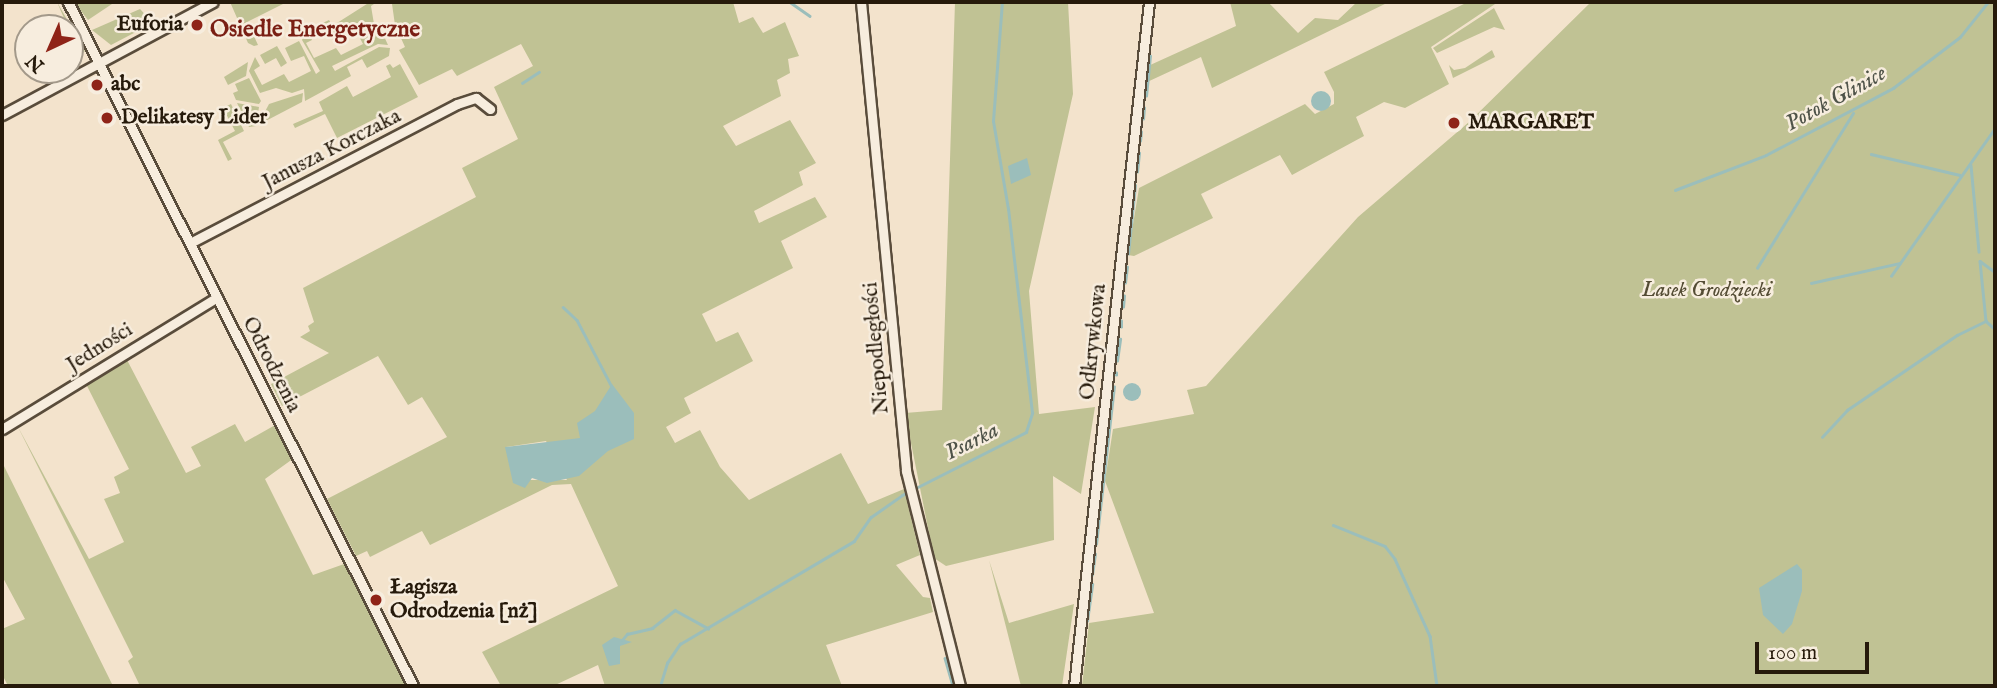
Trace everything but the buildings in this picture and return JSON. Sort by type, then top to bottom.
[{"type":"street","name":"Odrodzenia","points":[[68,2],[413,686]]},
{"type":"street","points":[[2,115],[99,60],[213,2]]},
{"type":"street","name":"Niepodległości","points":[[861,2],[909,483],[960,686]]},
{"type":"street","name":"Odkrywkowa","points":[[1074,686],[1149,2]]},
{"type":"street","name":"Janusza Korczaka","points":[[190,243],[457,104],[476,98],[490,109]]},
{"type":"street","name":"Jedności","points":[[2,429],[217,297]]},
{"type":"green space","points":[[74,2],[115,2],[88,20]]},
{"type":"green space","points":[[230,2],[287,2],[241,25],[246,37],[253,34],[258,45],[254,46],[248,43]]},
{"type":"green space","points":[[370,2],[377,2],[371,6],[375,30],[382,32],[388,45],[378,44],[332,66],[335,71],[379,47],[390,48],[389,56],[367,68],[362,59],[347,67],[351,76],[305,101],[304,89],[292,93],[276,88],[260,93],[249,71],[255,57],[260,66],[254,70],[262,85],[284,74],[289,82],[311,71],[304,56],[291,61],[285,48],[299,41],[316,74],[320,71],[302,40],[307,30],[312,40],[306,43],[314,58],[336,48],[341,55],[363,44],[355,29],[343,35],[337,23]]},
{"type":"green space","points":[[733,2],[739,23],[753,17],[763,33],[785,22],[799,56],[788,59],[790,73],[777,80],[781,96],[723,126],[736,146],[790,120],[816,163],[799,172],[803,185],[754,211],[759,223],[815,197],[827,217],[781,241],[793,268],[702,314],[716,342],[738,332],[753,361],[684,398],[691,413],[666,427],[675,443],[700,430],[720,467],[749,500],[841,453],[868,504],[904,489],[920,555],[896,565],[923,597],[930,598],[933,612],[826,645],[842,686],[605,686],[598,665],[553,686],[501,686],[482,652],[618,586],[571,484],[552,485],[430,545],[422,531],[370,557],[367,551],[356,556],[327,499],[447,437],[422,397],[408,405],[378,356],[282,406],[271,384],[329,353],[300,337],[310,331],[308,326],[314,322],[303,288],[476,197],[462,168],[518,139],[494,87],[533,66],[521,44],[457,76],[452,69],[419,85],[399,50],[405,47],[395,25],[392,4]],"holes":[[[546,441],[567,480],[529,480],[506,447]]]},
{"type":"green space","points":[[955,2],[1068,2],[1073,94],[1029,291],[1039,414],[1095,407],[1081,494],[1053,476],[1054,540],[946,566],[934,558],[905,413],[942,410]]},
{"type":"green space","points":[[1230,2],[1268,2],[1298,33],[1315,18],[1338,20],[1357,2],[1389,2],[1212,88],[1201,57],[1145,83],[1148,66],[1236,26]]},
{"type":"green space","points":[[1468,2],[1498,2],[1431,47],[1449,84],[1405,108],[1384,102],[1356,117],[1364,136],[1292,175],[1280,155],[1201,194],[1213,218],[1134,256],[1128,255],[1139,188],[1305,104],[1315,114],[1334,104],[1334,92],[1324,72]]},
{"type":"green space","name":"Lasek Grodziecki","points":[[1591,2],[1995,2],[1995,686],[1082,686],[1089,623],[1154,613],[1105,481],[1113,429],[1194,414],[1187,390],[1206,386],[1358,217],[1469,122]]},
{"type":"green space","points":[[1494,8],[1505,30],[1494,27],[1437,53],[1433,48]]},
{"type":"green space","points":[[140,9],[153,23],[111,45],[92,30]]},
{"type":"green space","points":[[329,20],[339,37],[333,40],[328,32],[316,38],[312,28]]},
{"type":"green space","points":[[277,46],[287,63],[281,67],[276,58],[265,64],[260,55]]},
{"type":"green space","points":[[1492,50],[1495,57],[1453,78],[1449,65],[1454,70],[1465,68]]},
{"type":"green space","points":[[248,62],[246,76],[228,85],[224,77]]},
{"type":"green space","points":[[390,64],[393,68],[400,64],[418,97],[337,138],[325,114],[295,128],[293,124],[323,111],[319,102],[347,86],[353,97],[391,77],[386,66]]},
{"type":"green space","points":[[249,78],[261,101],[259,104],[236,100],[233,93],[238,91],[235,84]]},
{"type":"green space","points":[[303,93],[302,102],[258,125],[269,104]]},
{"type":"green space","points":[[237,103],[259,107],[256,126],[249,127]]},
{"type":"green space","points":[[231,104],[244,131],[223,142],[232,159],[228,161],[218,140],[235,131],[223,108]]},
{"type":"green space","points":[[126,358],[186,473],[201,466],[191,447],[235,424],[245,442],[277,424],[294,458],[265,479],[313,575],[347,563],[409,686],[140,686],[128,661],[133,657],[17,425],[89,559],[124,542],[104,499],[120,493],[114,477],[129,469],[86,384]]},
{"type":"green space","points":[[2,462],[113,686],[8,686],[2,674],[2,629],[25,619],[2,576]]},
{"type":"green space","points":[[989,560],[1009,623],[1074,604],[1062,686],[1021,686]]},
{"type":"water","points":[[1321,91],[1328,94],[1331,101],[1328,108],[1321,111],[1314,108],[1311,101],[1314,94]]},
{"type":"water","points":[[1027,158],[1031,175],[1011,184],[1008,166]]},
{"type":"water","points":[[1132,383],[1138,386],[1141,392],[1138,398],[1132,401],[1126,398],[1123,392],[1126,386]]},
{"type":"water","points":[[612,384],[634,413],[634,439],[608,451],[579,476],[547,483],[532,478],[525,488],[513,483],[505,447],[580,438],[577,423],[595,411]]},
{"type":"water","points":[[1797,564],[1802,570],[1802,591],[1792,624],[1783,634],[1763,615],[1759,588]]},
{"type":"water","points":[[614,637],[632,642],[620,646],[620,664],[609,666],[602,645]]},
{"type":"waterway","points":[[790,2],[810,16]]},
{"type":"waterway","name":"Psarka","points":[[660,686],[667,663],[680,644],[854,541],[871,517],[902,495],[1026,432],[1032,413],[1008,209],[993,121],[1002,2]]},
{"type":"waterway","name":"Potok Glinice","points":[[1675,190],[1766,155],[1893,88],[1960,37],[1988,2]]},
{"type":"waterway","points":[[1146,96],[1150,56]]},
{"type":"waterway","points":[[522,83],[539,72]]},
{"type":"waterway","points":[[1143,119],[1144,108]]},
{"type":"waterway","points":[[1757,268],[1853,113]]},
{"type":"waterway","name":"Potok Glinice","points":[[1891,276],[1995,128]]},
{"type":"waterway","points":[[1140,141],[1141,132]]},
{"type":"waterway","points":[[1137,172],[1139,153]]},
{"type":"waterway","points":[[1871,154],[1960,175]]},
{"type":"waterway","name":"Potok Glinice","points":[[1971,165],[1979,252]]},
{"type":"waterway","points":[[1128,254],[1135,185]]},
{"type":"waterway","name":"Potok Glinice","points":[[1980,261],[1986,321],[1995,329]]},
{"type":"waterway","points":[[1980,261],[1995,272]]},
{"type":"waterway","points":[[1811,283],[1900,263]]},
{"type":"waterway","points":[[1125,283],[1127,267]]},
{"type":"waterway","points":[[1123,307],[1124,296]]},
{"type":"waterway","points":[[563,307],[577,320],[612,387]]},
{"type":"waterway","points":[[1121,321],[1121,327]]},
{"type":"waterway","points":[[1822,437],[1847,410],[1957,335],[1986,321]]},
{"type":"waterway","points":[[1117,361],[1120,339]]},
{"type":"waterway","points":[[1096,544],[1114,387]]},
{"type":"waterway","points":[[1333,525],[1385,546],[1395,559],[1430,636],[1437,686]]},
{"type":"waterway","points":[[1092,575],[1095,554]]},
{"type":"waterway","points":[[1087,621],[1092,584]]},
{"type":"waterway","points":[[622,640],[627,634],[652,628],[675,610],[708,628]]},
{"type":"waterway","points":[[945,658],[953,686]]},
{"type":"place","name":"Euforia","points":[[197,25]]},
{"type":"place","name":"abc","points":[[97,85]]},
{"type":"place","name":"Delikatesy Lider","points":[[107,118]]},
{"type":"place","name":"MARGARET","points":[[1454,123]]},
{"type":"place","name":"Łagisza Odrodzenia [nż]","points":[[376,600]]},
{"type":"district","name":"Osiedle Energetyczne","points":[[315,30]]}]
